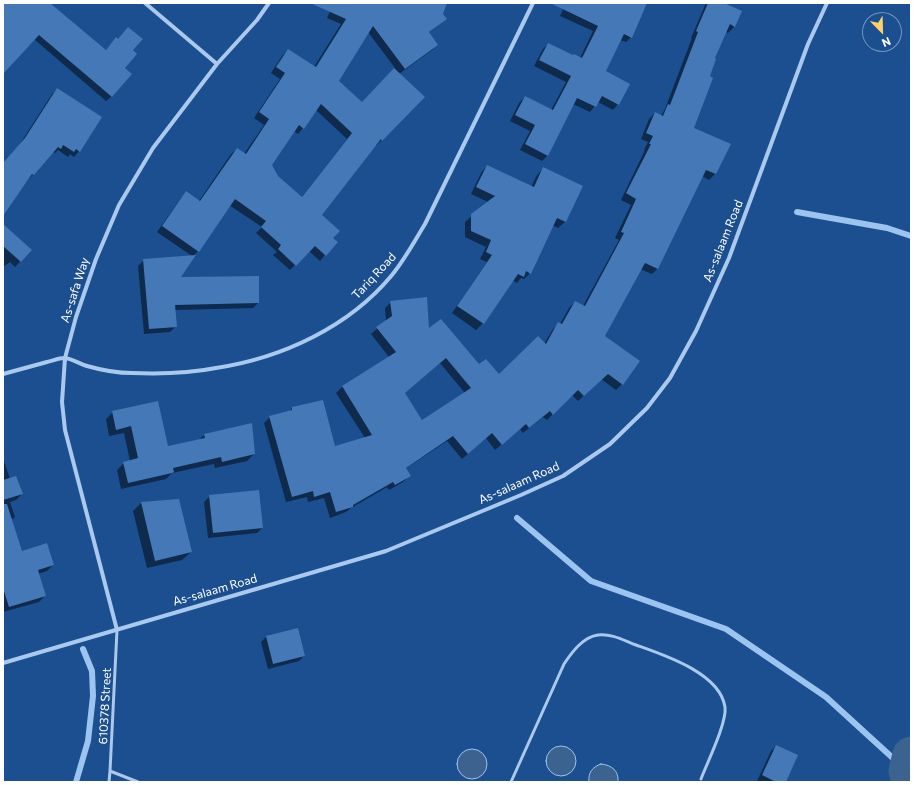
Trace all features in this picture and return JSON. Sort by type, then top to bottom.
[{"type":"street","points":[[145,3],[217,64]]},
{"type":"street","name":"As-safa Way","points":[[117,630],[65,430],[62,402],[65,358],[76,317],[96,259],[119,205],[153,148],[217,64],[257,20],[269,3]]},
{"type":"street","name":"Tariq Road","points":[[65,358],[86,366],[108,371],[131,373],[215,369],[249,361],[298,344],[326,330],[354,311],[375,293],[391,276],[411,248],[428,218],[533,3]]},
{"type":"street","name":"As-salaam Road","points":[[3,663],[386,551],[563,476],[610,444],[647,408],[670,378],[696,331],[729,258],[808,44],[827,3]]},
{"type":"street","points":[[3,374],[65,358]]},
{"type":"lane","name":"610378 Street","points":[[109,782],[117,630]]},
{"type":"lane","points":[[511,782],[564,664],[570,654],[578,646],[587,639],[598,635],[612,636],[672,659],[696,671],[720,694],[725,707],[724,719],[701,779]]},
{"type":"lane","points":[[110,771],[138,782]]},
{"type":"water","points":[[561,746],[572,750],[576,761],[572,772],[561,776],[550,772],[546,761],[550,750]]},
{"type":"water","points":[[472,749],[483,753],[487,764],[483,775],[472,779],[461,775],[457,764],[461,753]]},
{"type":"water","points":[[601,764],[614,769],[618,782],[589,782],[591,771]]},
{"type":"building","points":[[3,3],[50,3],[106,50],[116,37],[118,39],[128,27],[143,39],[133,50],[137,54],[125,68],[132,74],[112,97],[39,35],[3,74]]},
{"type":"building","points":[[310,3],[447,3],[443,14],[447,19],[429,32],[438,45],[405,69],[373,26],[339,81],[362,102],[394,68],[425,97],[382,141],[381,139],[322,215],[340,231],[333,238],[338,242],[326,256],[315,246],[296,266],[278,249],[281,245],[261,227],[266,221],[235,199],[199,252],[162,226],[186,191],[200,201],[237,148],[246,154],[269,119],[259,112],[285,73],[276,67],[288,49],[316,67],[346,19]],"holes":[[[321,104],[352,133],[302,197],[278,176],[272,165],[299,125],[304,129]]]},
{"type":"building","points":[[550,3],[647,3],[632,38],[624,34],[606,71],[630,84],[619,105],[602,96],[596,107],[577,98],[548,156],[525,144],[535,125],[515,115],[525,96],[553,110],[571,76],[539,60],[548,43],[582,58],[598,26]]},
{"type":"building","points":[[708,3],[724,3],[742,11],[735,27],[730,24],[715,58],[716,59],[710,76],[713,78],[694,128],[731,144],[716,174],[706,170],[658,269],[645,263],[605,336],[640,361],[623,385],[608,374],[584,396],[578,390],[553,415],[550,411],[529,428],[526,424],[502,445],[492,433],[468,454],[453,436],[406,468],[411,476],[395,485],[393,482],[353,505],[353,507],[336,512],[330,492],[314,497],[313,491],[292,497],[269,416],[292,410],[292,407],[323,400],[335,446],[372,435],[342,386],[396,352],[376,327],[392,316],[390,301],[427,297],[429,328],[441,319],[479,364],[486,359],[499,374],[538,336],[546,344],[558,322],[562,324],[575,301],[585,306],[624,233],[621,232],[636,199],[626,193],[651,144],[649,144],[653,136],[646,133],[655,112],[663,116],[668,104],[670,105],[698,32],[696,31]],"holes":[[[446,358],[471,388],[422,420],[405,393]]]},
{"type":"building","points":[[57,88],[102,117],[80,152],[76,149],[74,152],[63,145],[61,149],[58,147],[34,175],[32,174],[3,216],[3,163],[25,138]]},
{"type":"building","points":[[487,165],[534,187],[543,167],[583,186],[566,222],[557,218],[531,274],[526,271],[524,277],[518,274],[484,324],[457,306],[492,255],[486,252],[491,240],[471,231],[471,214],[495,196],[476,187]]},
{"type":"building","points":[[3,224],[32,250],[21,262],[3,246]]},
{"type":"building","points":[[196,255],[181,277],[259,276],[259,303],[175,305],[177,327],[149,329],[143,259]]},
{"type":"building","points":[[158,401],[168,446],[205,438],[204,434],[252,423],[255,454],[222,462],[221,457],[173,468],[174,472],[172,473],[128,483],[123,462],[138,458],[131,426],[116,430],[112,411]]},
{"type":"building","points":[[16,476],[23,494],[3,500],[3,480]]},
{"type":"building","points":[[259,490],[263,528],[213,533],[209,495]]},
{"type":"building","points":[[179,499],[192,552],[155,561],[141,502]]},
{"type":"building","points":[[3,504],[7,504],[22,551],[47,543],[54,565],[38,570],[46,596],[9,607],[3,588]]},
{"type":"building","points":[[298,628],[305,656],[273,664],[266,636]]},
{"type":"building","points":[[776,745],[798,755],[786,782],[776,782],[762,775]]},
{"type":"waterway","points":[[797,212],[887,228],[911,236]]},
{"type":"waterway","points":[[517,518],[591,581],[726,629],[826,697],[907,771]]},
{"type":"waterway","points":[[76,782],[88,741],[93,696],[92,671],[83,649]]},
{"type":"waterway","points":[[910,782],[907,771],[911,755]]}]
